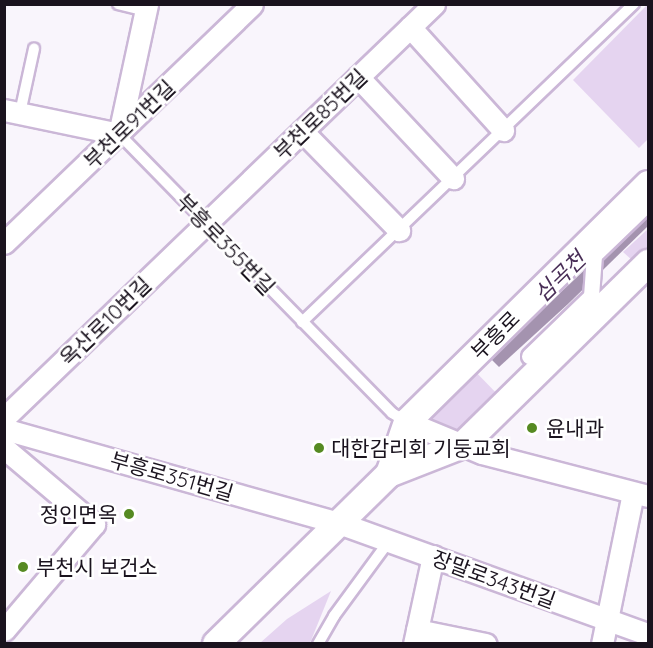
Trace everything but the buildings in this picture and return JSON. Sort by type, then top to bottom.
[{"type":"street","name":"부천로91번길","points":[[4,243],[252,4]]},
{"type":"street","name":"부천로85번길","points":[[205,223],[434,4]]},
{"type":"street","points":[[12,112],[119,134],[146,8]]},
{"type":"street","points":[[410,27],[503,130]]},
{"type":"street","points":[[358,77],[453,178]]},
{"type":"street","points":[[302,131],[399,230]]},
{"type":"street","name":"부흥로","points":[[389,474],[407,422],[648,184]]},
{"type":"street","points":[[612,238],[648,194]]},
{"type":"street","points":[[529,356],[591,296],[594,255],[648,203]]},
{"type":"street","name":"옥산로10번길","points":[[4,418],[205,223]]},
{"type":"street","name":"부흥로","points":[[216,644],[389,474],[463,445],[648,263]]},
{"type":"street","points":[[407,422],[482,453],[643,489],[602,644]]},
{"type":"street","name":"부흥로351번길","points":[[4,429],[339,523]]},
{"type":"street","points":[[4,448],[94,524],[4,630]]},
{"type":"street","name":"장말로343번길","points":[[339,523],[648,634]]},
{"type":"street","points":[[433,556],[416,637],[486,644]]},
{"type":"lane","points":[[118,4],[146,8]]},
{"type":"lane","points":[[303,322],[634,4]]},
{"type":"lane","points":[[12,112],[34,49]]},
{"type":"lane","name":"부흥로355번길","points":[[119,134],[392,413],[407,422]]},
{"type":"lane","points":[[318,644],[334,616],[389,541]]},
{"type":"shaded area","points":[[648,4],[648,139],[639,148],[573,80]]},
{"type":"shaded area","points":[[648,211],[648,226],[568,304],[499,367],[490,358]]},
{"type":"shaded area","points":[[648,229],[648,247],[633,261],[623,252]]},
{"type":"shaded area","points":[[467,363],[505,402],[444,453],[405,444]]},
{"type":"shaded area","points":[[331,591],[310,643],[260,643],[287,619]]},
{"type":"place","name":"윤내과","points":[[532,428]]},
{"type":"place","name":"대한감리회 기둥교회","points":[[319,448]]},
{"type":"place","name":"정인면옥","points":[[129,514]]},
{"type":"place","name":"부천시 보건소","points":[[23,567]]},
{"type":"water label","name":"심곡천","points":[[560,277]]}]
